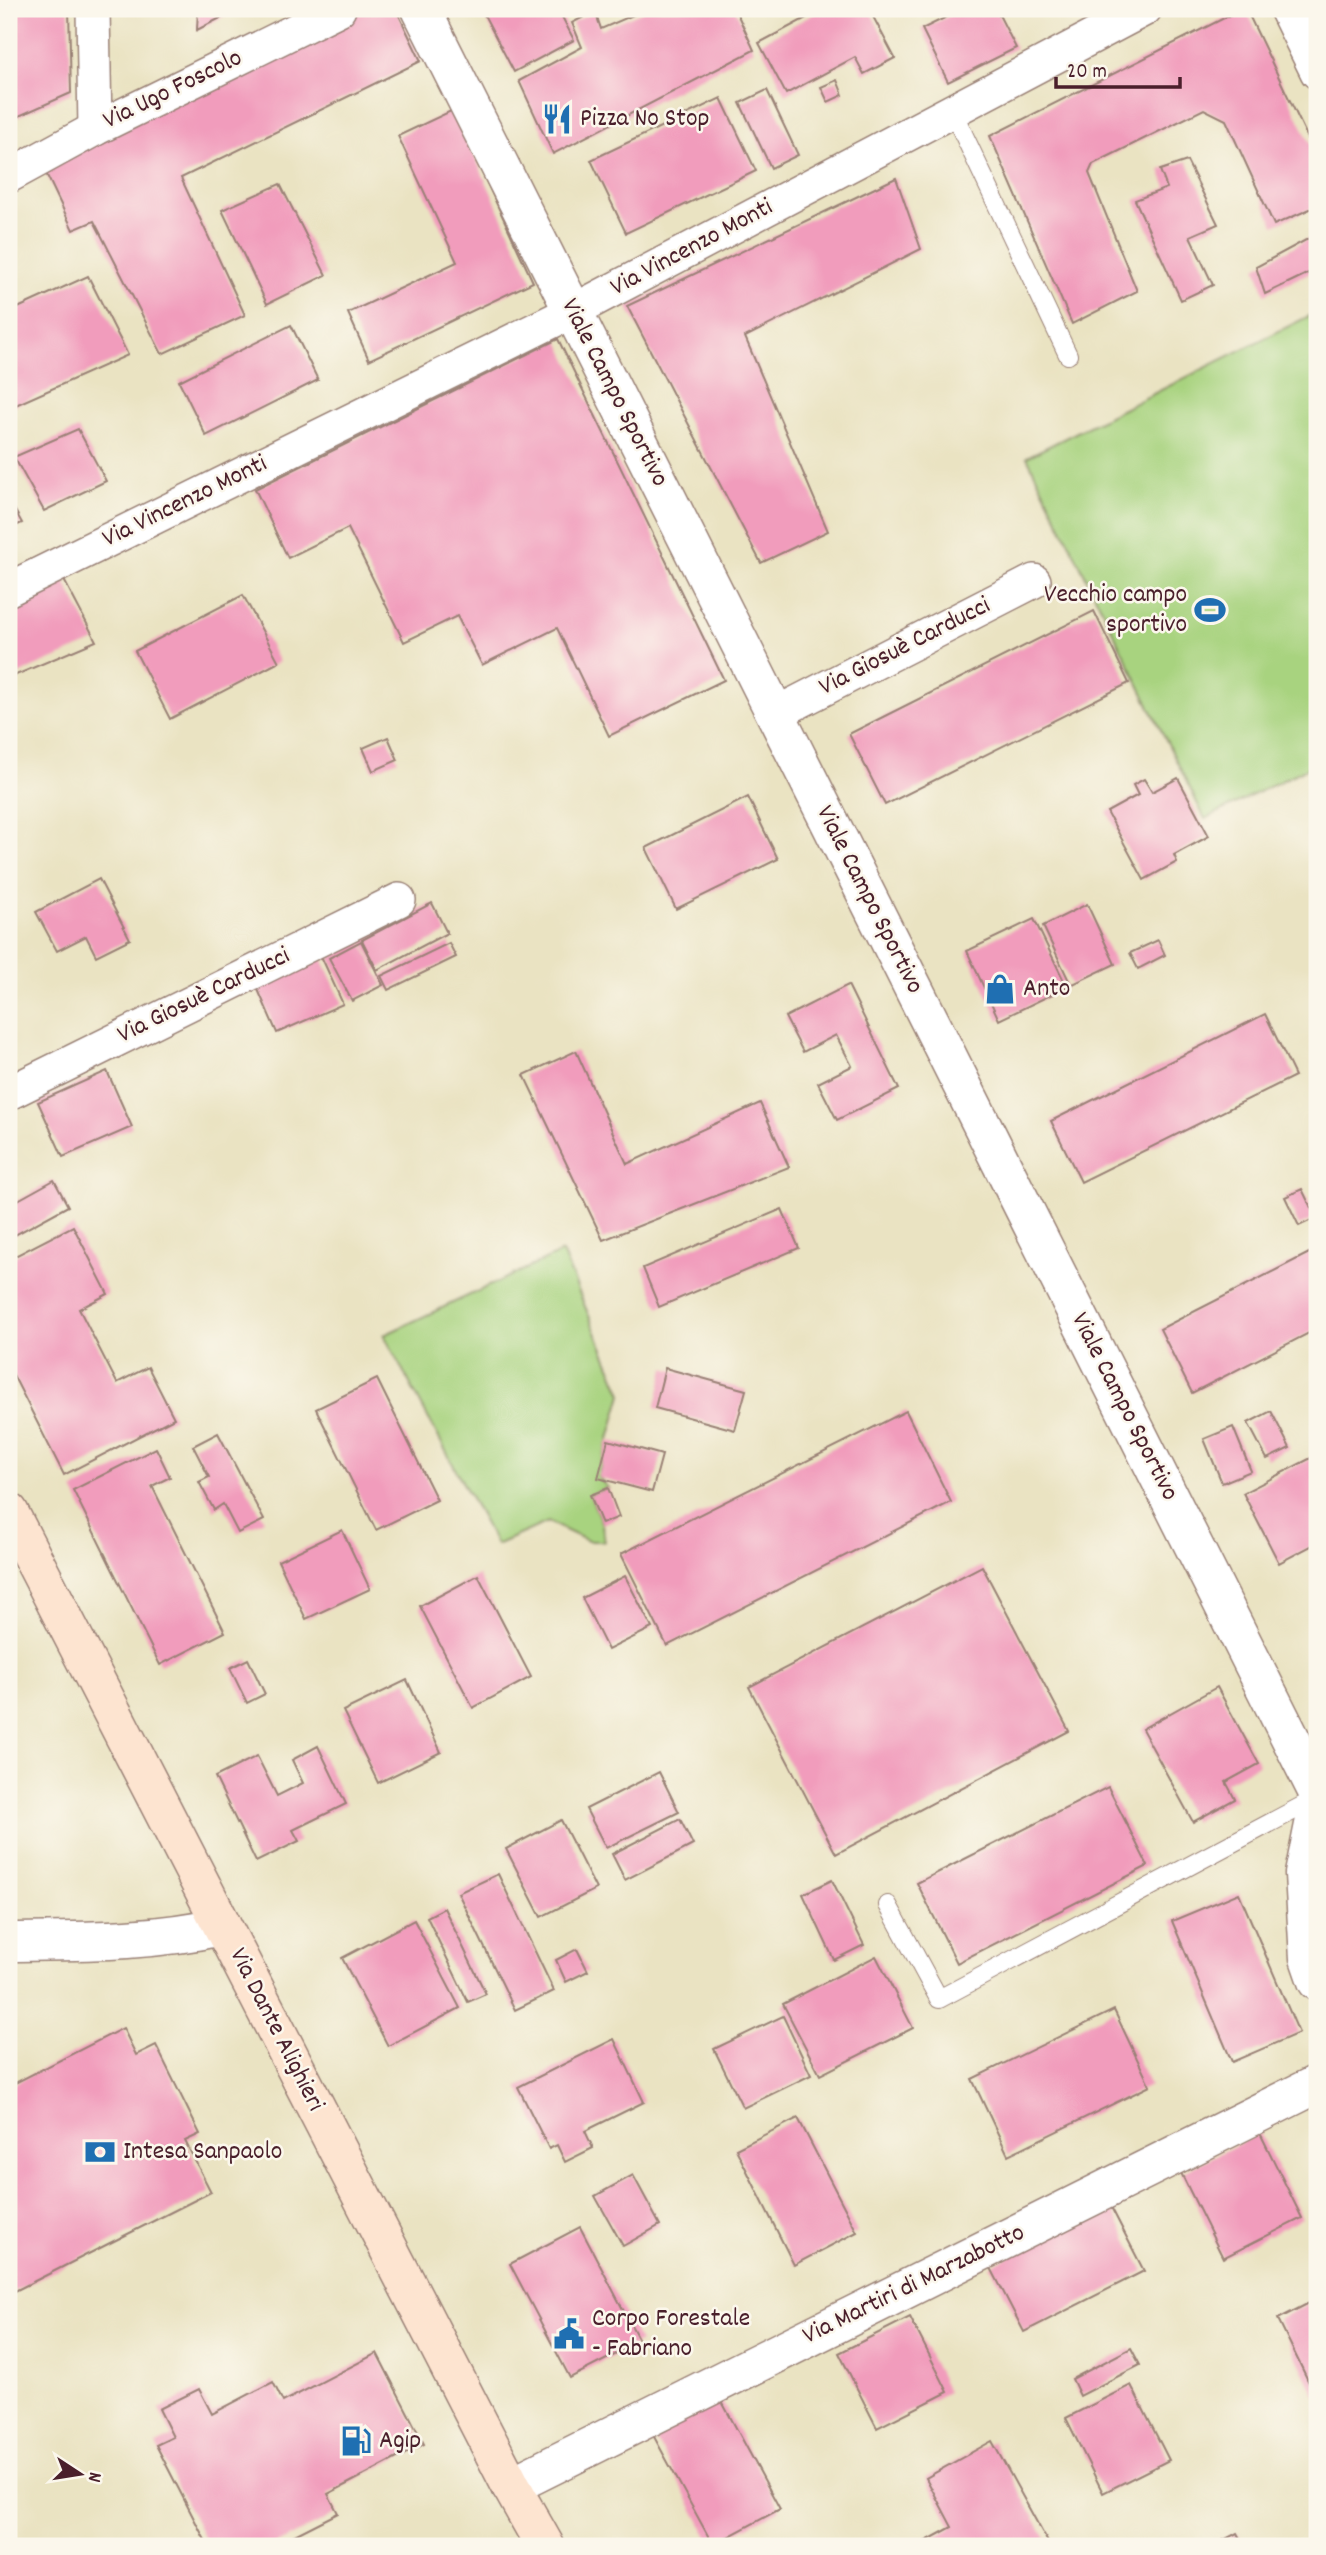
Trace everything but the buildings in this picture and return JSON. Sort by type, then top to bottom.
[{"type":"main road","name":"Via Dante Alighieri","points":[[9,1512],[511,2486],[545,2546]]},
{"type":"street","points":[[93,9],[95,129]]},
{"type":"street","name":"Via Ugo Foscolo","points":[[9,176],[95,129],[339,9]]},
{"type":"street","name":"Viale Campo Sportivo","points":[[421,9],[1317,1791]]},
{"type":"street","name":"Via Vincenzo Monti","points":[[9,589],[573,311],[1144,9]]},
{"type":"street","points":[[1286,9],[1317,72]]},
{"type":"street","name":"Via Giosuè Carducci","points":[[775,714],[1034,581]]},
{"type":"street","name":"Via Giosuè Carducci","points":[[9,1093],[398,900]]},
{"type":"street","points":[[1317,1810],[1304,1874],[1309,1958],[1317,1981]]},
{"type":"street","points":[[9,1942],[113,1941],[185,1934],[222,1926]]},
{"type":"street","name":"Via Martiri di Marzabotto","points":[[511,2486],[1317,2084]]},
{"type":"lane","points":[[952,110],[1068,355]]},
{"type":"lane","points":[[888,1905],[939,1999],[1317,1798]]},
{"type":"green space","name":"Vecchio campo sportivo","points":[[1317,312],[1317,763],[1205,819],[1027,457]]},
{"type":"green space","points":[[562,1252],[622,1394],[598,1477],[608,1488],[590,1495],[602,1524],[604,1541],[588,1541],[548,1522],[496,1545],[384,1335]]},
{"type":"place","name":"Pizza No Stop","points":[[557,119]]},
{"type":"place","name":"Vecchio campo sportivo","points":[[1210,610]]},
{"type":"place","name":"Anto","points":[[1000,989]]},
{"type":"place","name":"Intesa Sanpaolo","points":[[100,2152]]},
{"type":"place","name":"Corpo Forestale - Fabriano","points":[[569,2334]]},
{"type":"place","name":"Agip","points":[[356,2441]]}]
